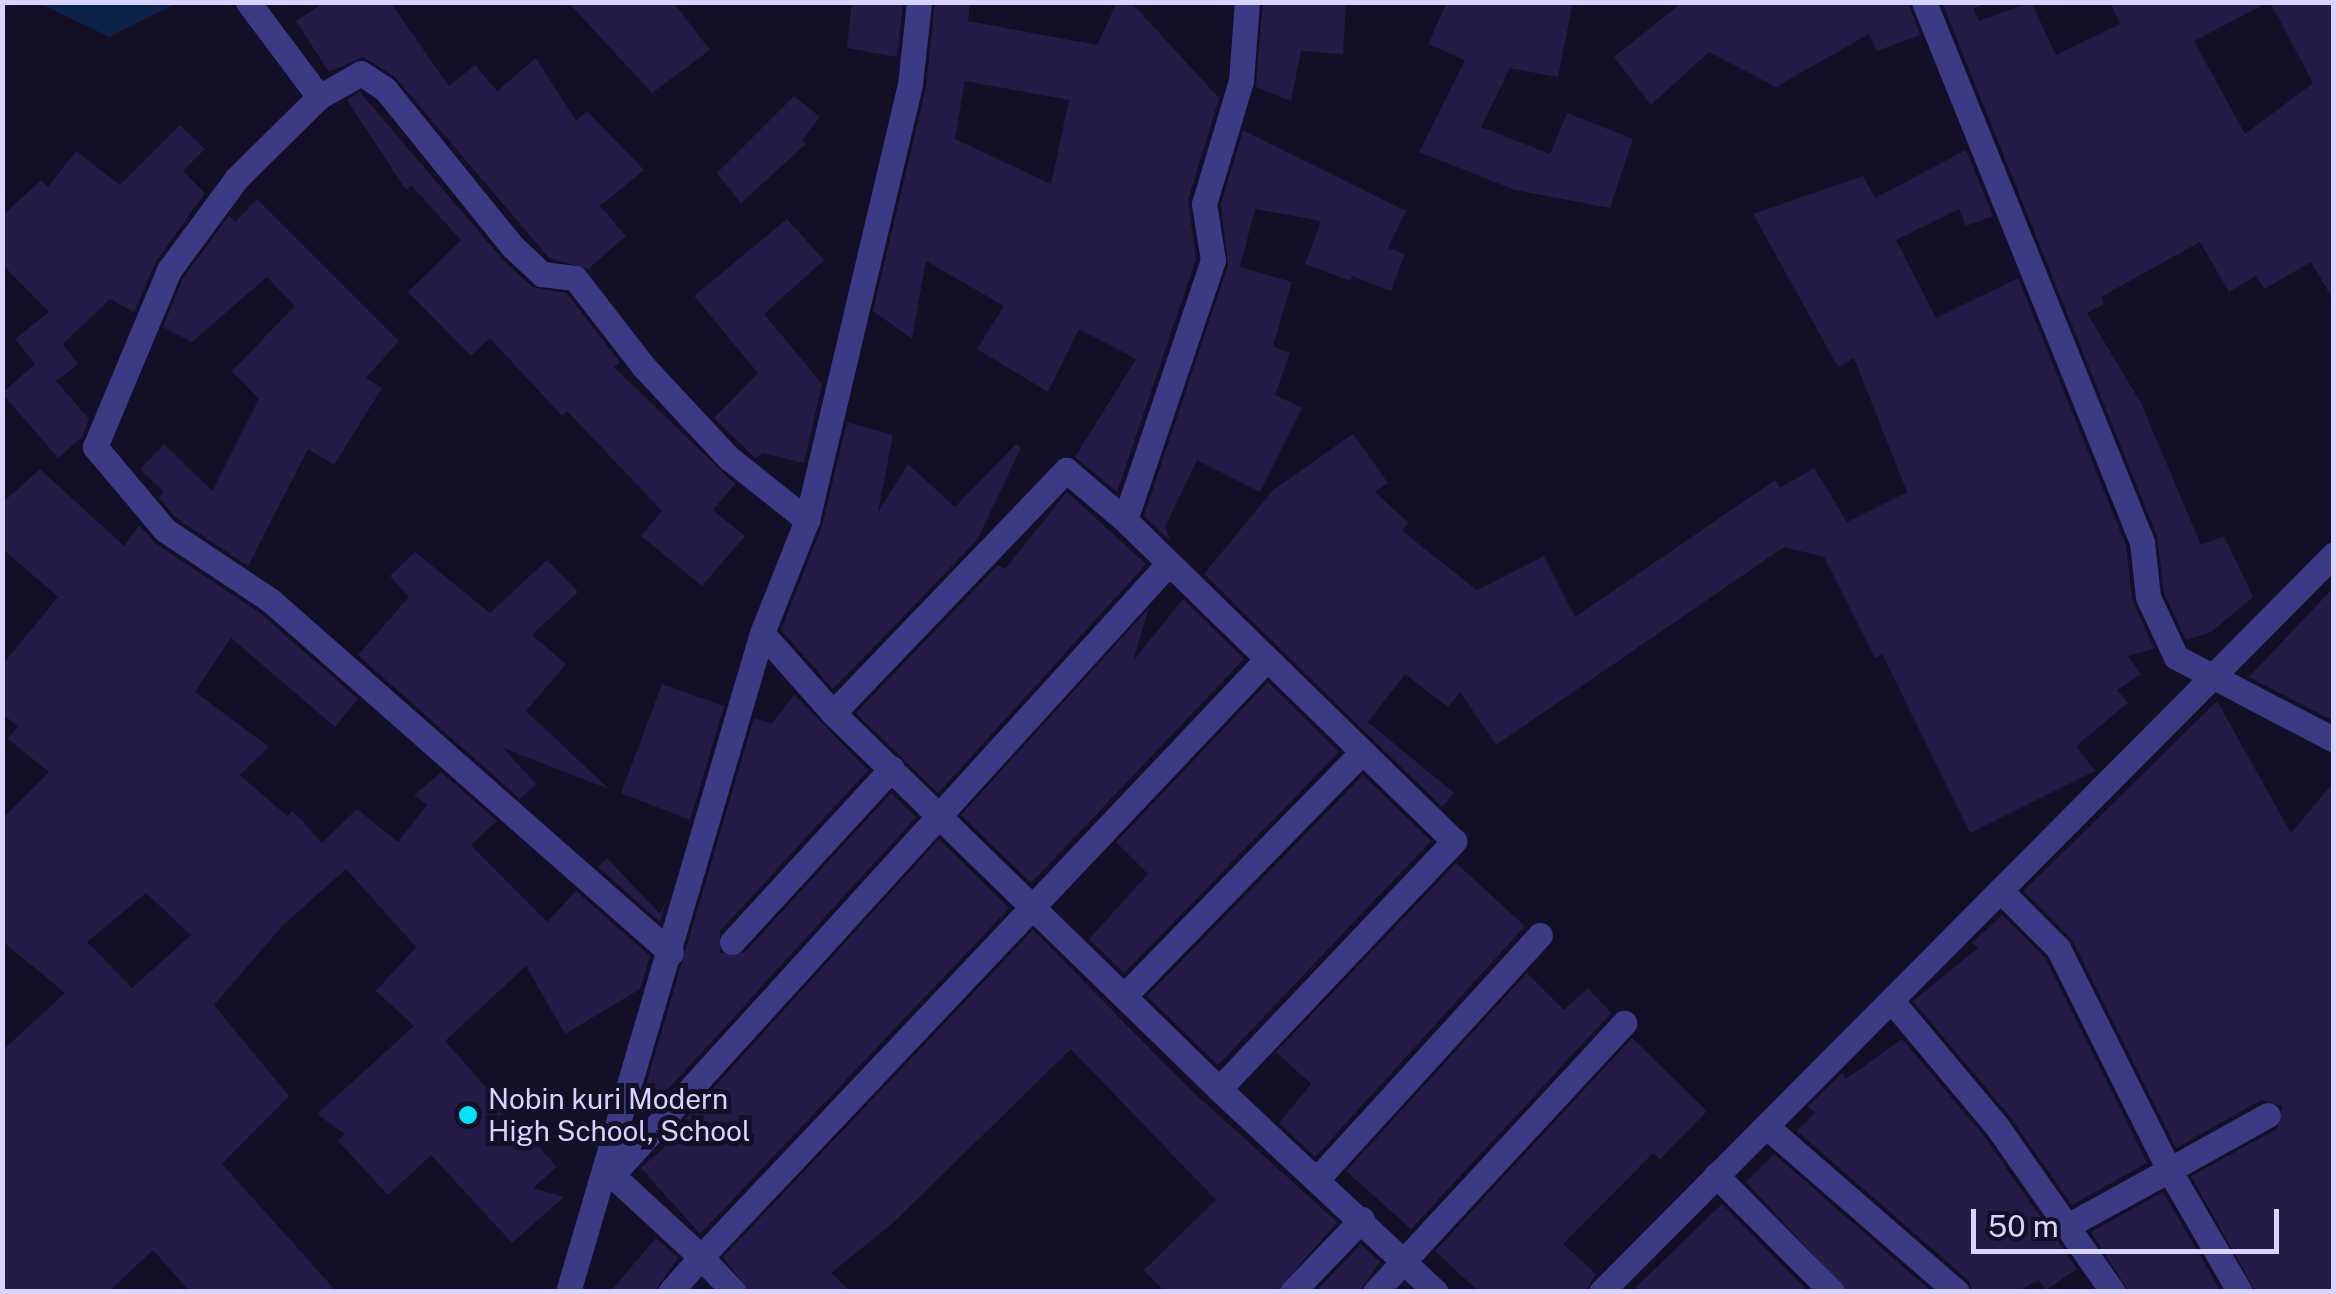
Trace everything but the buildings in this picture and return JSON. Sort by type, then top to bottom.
[{"type":"street","points":[[248,2],[319,98]]},
{"type":"street","points":[[568,1292],[611,1168],[762,633],[806,520],[910,84],[919,2]]},
{"type":"street","points":[[1125,520],[1213,260],[1204,204],[1241,81],[1247,2]]},
{"type":"street","points":[[1924,2],[2142,542],[2148,597],[2176,657],[2334,740]]},
{"type":"street","points":[[671,953],[270,600],[165,530],[95,447],[169,270],[236,179],[319,98],[369,74],[514,246],[542,274],[575,278],[644,368],[728,458],[806,520]]},
{"type":"street","points":[[832,713],[1066,470],[1125,520],[1167,566],[1454,841],[1218,1088]]},
{"type":"street","points":[[1601,1292],[2334,554]]},
{"type":"street","points":[[611,1168],[1167,566]]},
{"type":"street","points":[[762,633],[832,713],[1036,905],[1218,1088],[1436,1292]]},
{"type":"street","points":[[670,1292],[1267,659]]},
{"type":"street","points":[[1126,996],[1362,752]]},
{"type":"street","points":[[732,942],[892,768]]},
{"type":"street","points":[[2000,890],[2058,948],[2169,1170],[2240,1292]]},
{"type":"street","points":[[1318,1178],[1540,934]]},
{"type":"street","points":[[1891,1000],[1996,1125],[2113,1292]]},
{"type":"street","points":[[1374,1292],[1624,1023]]},
{"type":"street","points":[[2067,1226],[2268,1115]]},
{"type":"street","points":[[1766,1126],[1957,1292]]},
{"type":"street","points":[[611,1168],[734,1292]]},
{"type":"street","points":[[1716,1175],[1832,1292]]},
{"type":"street","points":[[1292,1292],[1362,1219]]},
{"type":"water","points":[[39,3],[177,3],[109,37]]},
{"type":"place","name":"Nobin kuri Modern High School, School","points":[[468,1115]]}]
